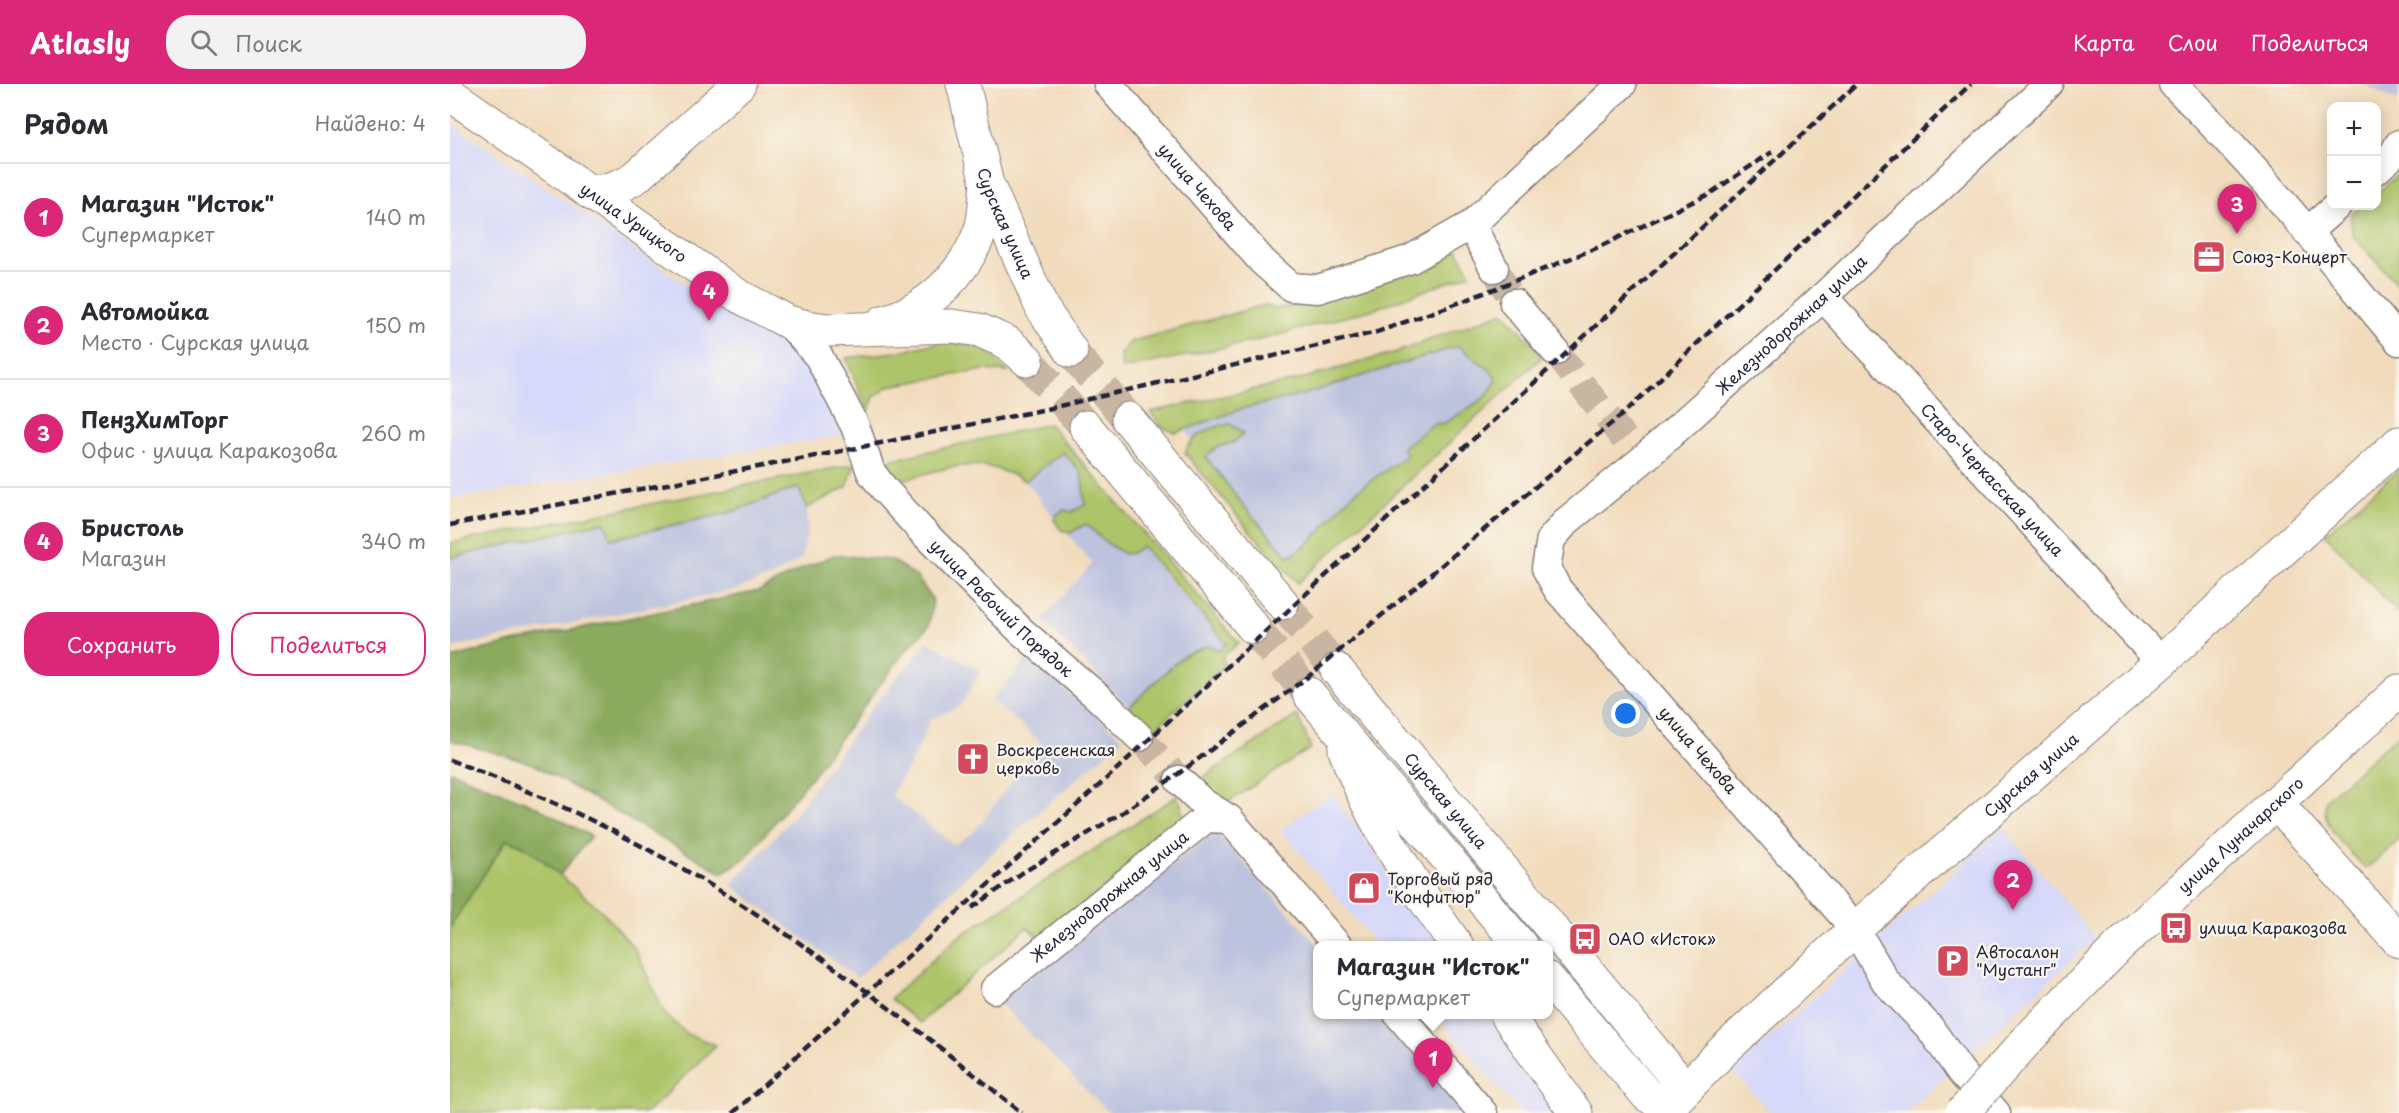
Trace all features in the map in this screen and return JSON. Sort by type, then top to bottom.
[{"type":"main road","points":[[589,192],[620,187],[636,177],[739,84]]},
{"type":"main road","name":"Сурская улица","points":[[963,84],[987,184],[1042,308],[1071,351]]},
{"type":"main road","name":"улица Урицкого","points":[[450,94],[738,295],[788,322],[828,330],[861,327]]},
{"type":"main road","points":[[636,177],[630,189],[628,203],[632,216],[640,228]]},
{"type":"main road","points":[[861,327],[901,317],[937,295],[965,263],[982,226],[987,184]]},
{"type":"main road","points":[[861,327],[952,326],[979,330],[1008,343],[1028,360]]},
{"type":"main road","points":[[1128,419],[1281,603]]},
{"type":"main road","points":[[1086,427],[1253,627]]},
{"type":"main road","name":"Сурская улица","points":[[1645,1042],[1662,1051],[1690,1056],[1723,1051],[1855,929],[2161,662],[2399,443]]},
{"type":"main road","name":"Сурская улица","points":[[1337,670],[1672,1073],[1676,1083],[1657,1103]]},
{"type":"main road","name":"улица Луначарского","points":[[1962,1113],[2030,1037],[2121,945],[2399,691]]},
{"type":"main road","points":[[1309,694],[1518,941]]},
{"type":"main road","points":[[1337,726],[1358,784],[1401,864],[1454,941]]},
{"type":"main road","points":[[2277,804],[2399,941]]},
{"type":"main road","points":[[1553,985],[1657,1103],[1723,1051]]},
{"type":"main road","points":[[1510,1019],[1576,1113]]},
{"type":"street","name":"улица Чехова","points":[[1108,84],[1262,261],[1291,286],[1318,289],[1411,259],[1471,225]]},
{"type":"street","points":[[1494,268],[1471,225],[1622,84]]},
{"type":"street","name":"Железнодорожная улица","points":[[1546,568],[1551,539],[1568,519],[1635,454],[1823,297],[2049,84]]},
{"type":"street","points":[[2173,84],[2199,109],[2399,341]]},
{"type":"street","points":[[2381,166],[2393,155],[2399,144]]},
{"type":"street","points":[[2307,232],[2332,210]]},
{"type":"street","name":"Старо-Черкасская улица","points":[[1823,297],[2161,662]]},
{"type":"street","points":[[1514,303],[1555,351]]},
{"type":"street","name":"улица Рабочий Порядок","points":[[788,322],[819,357],[855,426],[871,472],[920,529],[1020,630],[1099,698],[1139,737]]},
{"type":"street","name":"улица Чехова","points":[[1546,568],[1558,590],[1855,929],[1886,981],[1930,1029],[1960,1071],[1996,1113]]},
{"type":"street","points":[[1179,780],[1203,802],[1229,819],[1335,941]]},
{"type":"street","name":"Железнодорожная улица","points":[[995,989],[1206,818],[1229,819]]},
{"type":"street","points":[[1402,1019],[1483,1113]]},
{"type":"shaded area","points":[[2363,84],[2399,84],[2399,101]]},
{"type":"shaded area","points":[[450,122],[700,294],[785,335],[808,357],[846,435],[450,499]]},
{"type":"shaded area","points":[[1458,346],[1491,371],[1497,380],[1486,397],[1444,423],[1432,424],[1403,448],[1408,455],[1352,495],[1326,527],[1298,552],[1288,556],[1243,505],[1185,430],[1241,409],[1298,396]]},
{"type":"shaded area","points":[[1063,451],[1173,585],[1227,644],[1219,651],[1183,656],[1129,707],[1042,620],[1092,564],[1025,481]]},
{"type":"shaded area","points":[[799,487],[807,508],[808,527],[802,558],[773,576],[735,590],[450,648],[450,558],[605,522],[612,539],[732,512]]},
{"type":"shaded area","points":[[928,641],[981,671],[960,706],[930,720],[915,755],[891,795],[954,845],[973,833],[1041,742],[991,700],[1029,658],[1123,739],[996,849],[857,978],[731,885],[792,818],[874,705]]},
{"type":"shaded area","name":"Торговый ряд \"Конфитюр\"","points":[[1332,793],[1437,941],[1374,941],[1280,830]]},
{"type":"shaded area","points":[[2003,827],[2096,938],[1906,1113],[1771,1113],[1733,1071]]},
{"type":"shaded area","points":[[1215,831],[1314,941],[1313,1019],[1384,1019],[1469,1113],[1109,1113],[998,1002]]},
{"type":"shaded area","points":[[1439,1019],[1492,1019],[1556,1113],[1521,1113]]},
{"type":"green space","points":[[2399,167],[2399,286],[2352,235],[2351,214],[2356,210],[2381,210],[2381,189],[2396,176]]},
{"type":"green space","points":[[1456,247],[1470,274],[1374,309],[1260,340],[1122,369],[1120,354],[1130,342],[1264,305],[1276,309],[1308,303]]},
{"type":"green space","points":[[1504,312],[1543,356],[1298,583],[1249,530],[1185,453],[1192,441],[1209,429],[1230,424],[1244,433],[1234,442],[1215,448],[1206,457],[1243,505],[1288,556],[1308,544],[1353,494],[1407,455],[1402,448],[1433,424],[1445,423],[1486,397],[1497,380],[1491,371],[1458,346],[1298,396],[1241,409],[1176,433],[1162,427],[1150,412],[1294,381],[1397,352]]},
{"type":"green space","points":[[942,342],[980,348],[994,357],[1008,372],[984,370],[889,386],[874,397],[868,412],[846,358],[896,352]]},
{"type":"green space","points":[[1049,424],[1239,643],[1223,656],[1224,666],[1152,731],[1129,707],[1183,656],[1209,645],[1219,651],[1227,644],[1142,546],[1132,553],[1124,554],[1104,541],[1086,524],[1070,533],[1061,530],[1054,520],[1056,515],[1064,510],[1072,512],[1085,504],[1081,472],[1063,452],[1025,481],[993,468],[966,465],[898,479],[882,462]]},
{"type":"green space","points":[[855,464],[847,487],[807,508],[798,487],[732,512],[611,539],[605,522],[450,558],[450,543]]},
{"type":"green space","points":[[2399,469],[2399,614],[2325,534]]},
{"type":"green space","points":[[834,555],[892,560],[917,577],[933,600],[929,626],[903,654],[815,772],[746,858],[722,873],[533,764],[450,740],[450,658],[513,642],[759,591]]},
{"type":"green space","points":[[1297,715],[1311,748],[1230,801],[1221,801],[1194,783]]},
{"type":"green space","points":[[2399,734],[2399,840],[2366,869],[2331,828],[2325,809],[2326,799]]},
{"type":"green space","points":[[450,771],[531,804],[591,836],[560,875],[528,848],[507,839],[450,927]]},
{"type":"green space","points":[[1177,796],[1182,813],[1179,830],[1039,938],[1027,927],[920,1023],[890,999],[958,937]]},
{"type":"green space","points":[[507,838],[528,848],[602,911],[635,949],[665,1014],[687,1034],[716,1045],[647,1113],[450,1113],[450,927]]},
{"type":"tunnel","points":[[1494,268],[1514,303]]},
{"type":"tunnel","points":[[1071,351],[1128,419]]},
{"type":"tunnel","points":[[1555,351],[1630,446]]},
{"type":"tunnel","points":[[1027,360],[1086,427]]},
{"type":"tunnel","points":[[1282,603],[1337,670]]},
{"type":"tunnel","points":[[1253,627],[1309,694]]},
{"type":"tunnel","points":[[1139,737],[1179,780]]},
{"type":"railway","points":[[733,1113],[1105,780],[1857,84]]},
{"type":"railway","points":[[972,908],[1022,873],[1122,813],[1309,676],[1625,412],[1971,84]]},
{"type":"railway","points":[[450,525],[832,453],[1042,410],[1377,332],[1464,301],[1599,247],[1709,194],[1772,152]]},
{"type":"railway","points":[[450,760],[588,819],[632,841],[735,900],[834,967],[1022,1113]]},
{"type":"place","name":"ПензХимТорг","points":[[2237,234]]},
{"type":"place","name":"Союз-Концерт","points":[[2209,257]]},
{"type":"place","name":"Бристоль","points":[[709,321]]},
{"type":"place","name":"Воскресенская церковь","points":[[973,759]]},
{"type":"place","name":"Торговый ряд \"Конфитюр\"","points":[[1364,888]]},
{"type":"place","name":"Автомойка","points":[[2013,910]]},
{"type":"place","name":"улица Каракозова","points":[[2176,928]]},
{"type":"place","name":"ОАО «Исток»","points":[[1585,939]]},
{"type":"place","name":"Автосалон \"Мустанг\"","points":[[1953,961]]},
{"type":"place","name":"Магазин \"Исток\"","points":[[1433,1088]]}]
